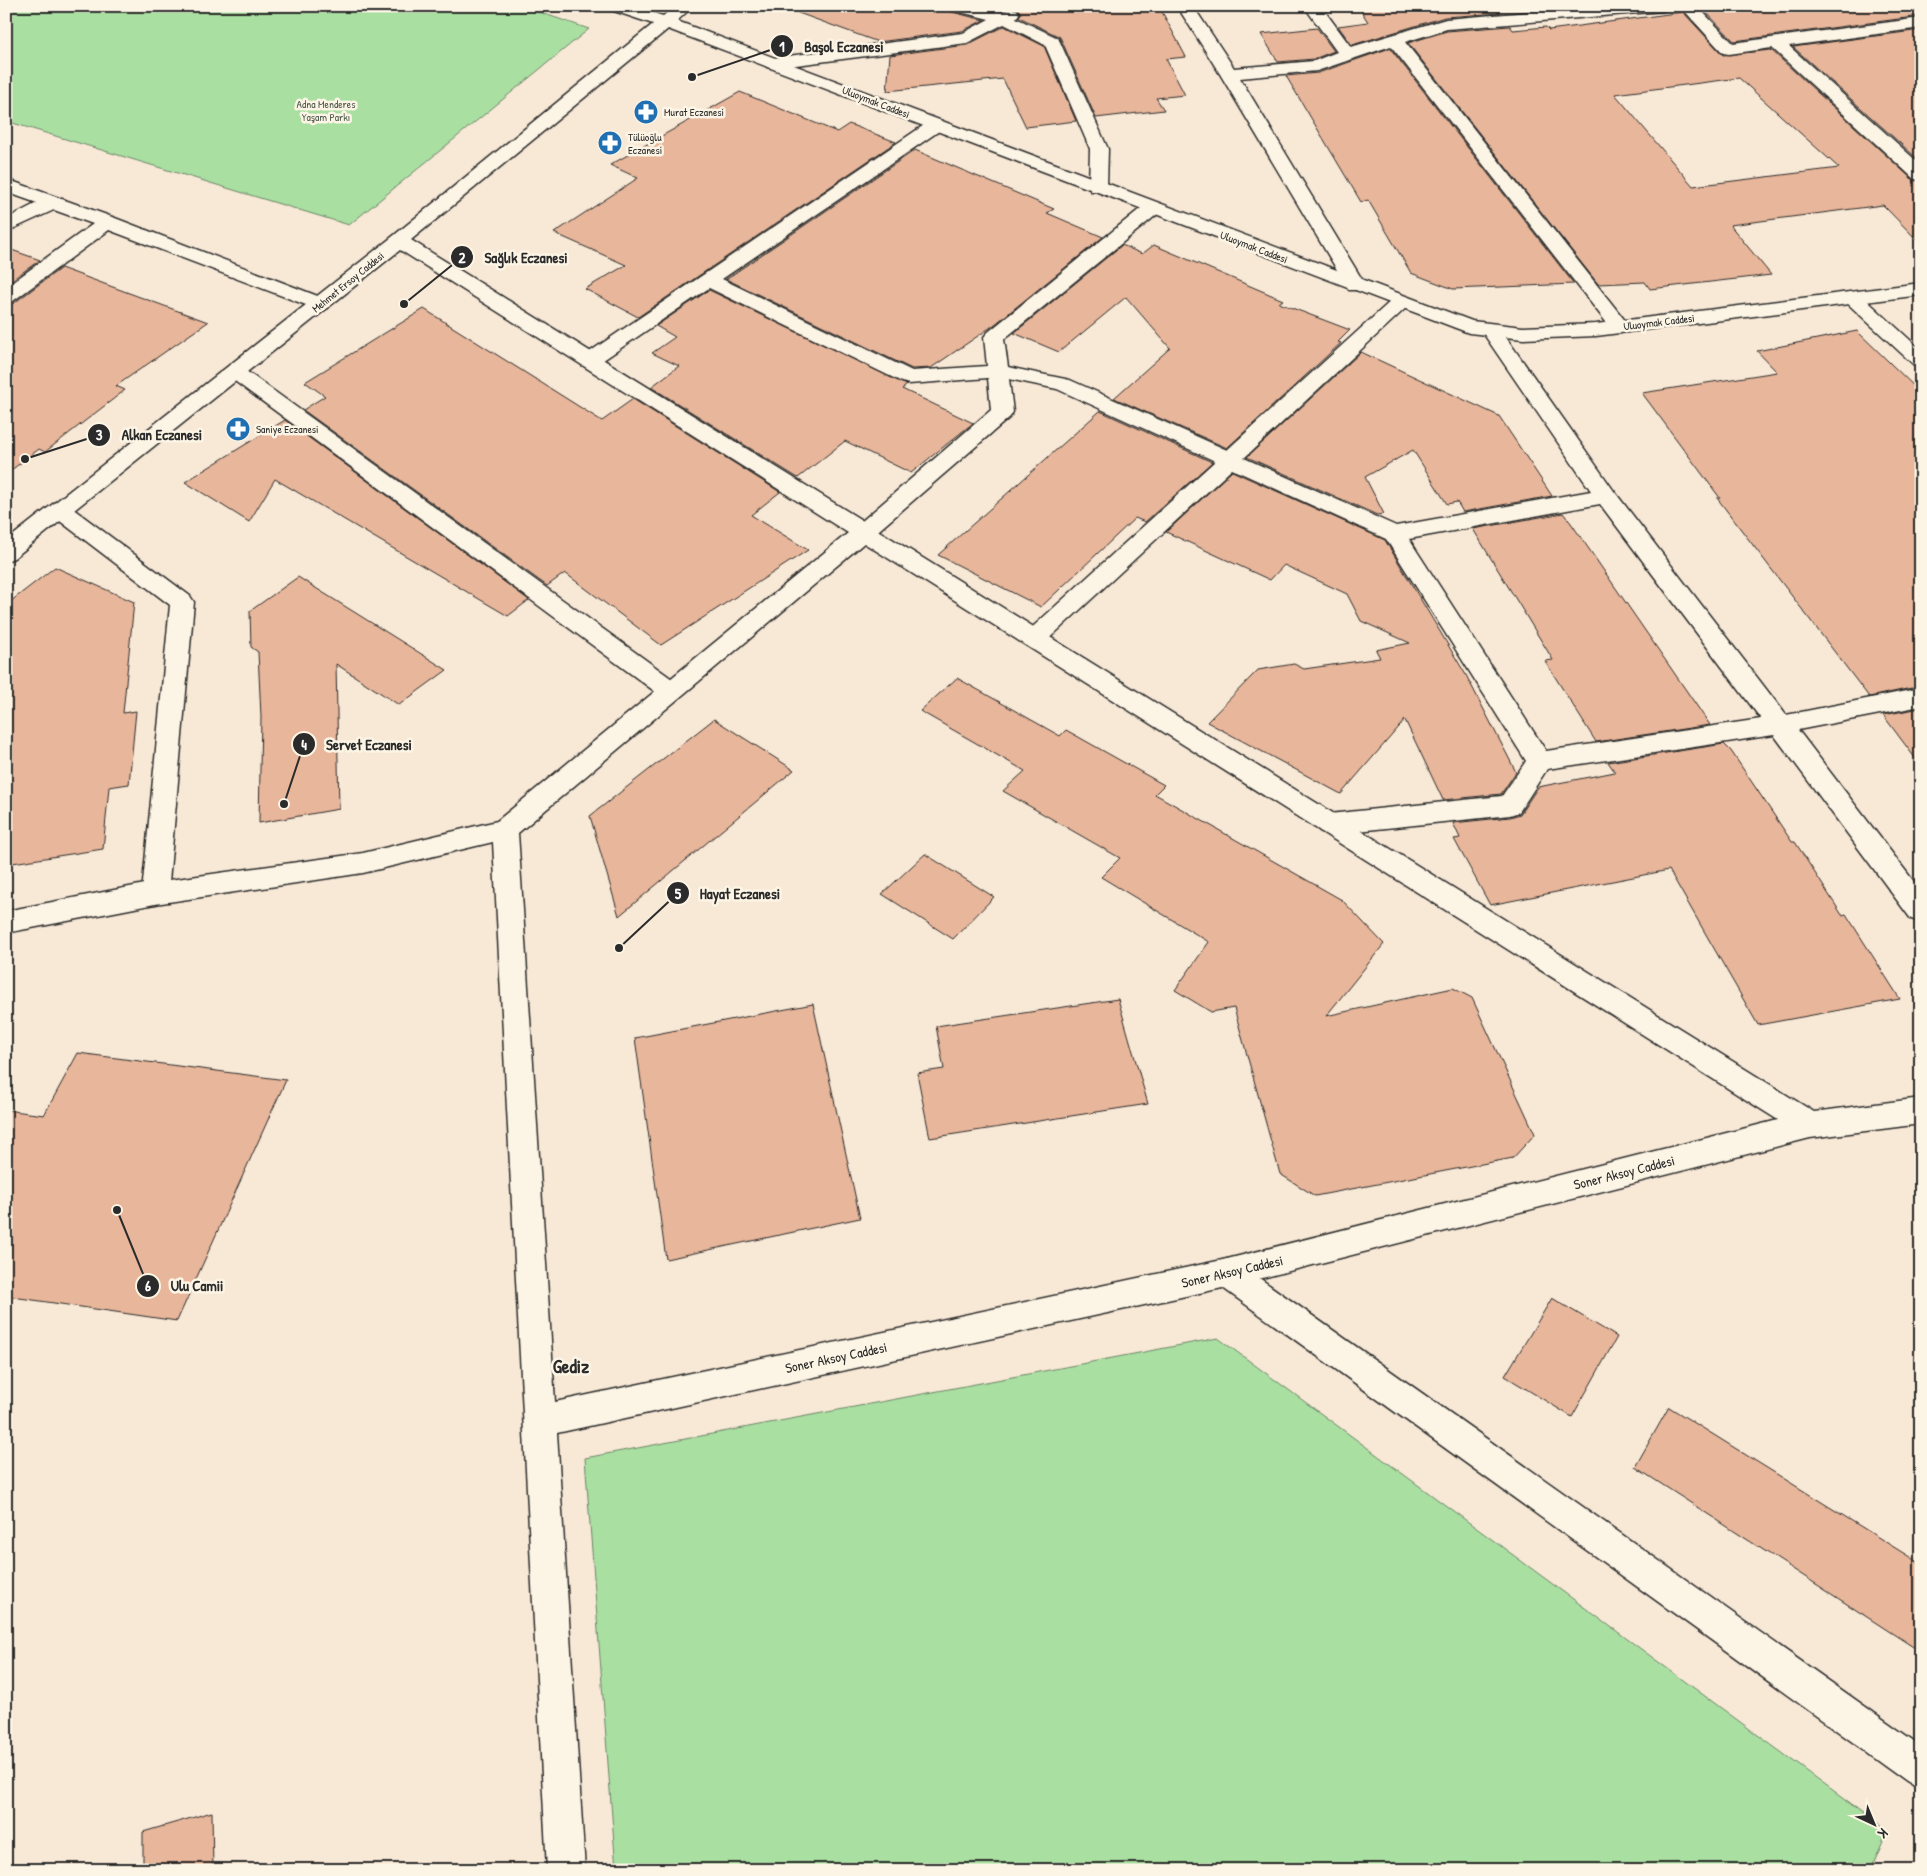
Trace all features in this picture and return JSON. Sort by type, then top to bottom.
[{"type":"street","name":"Uluoymak Caddesi","points":[[614,6],[666,22],[1447,321],[1491,330],[1561,333],[1921,289]]},
{"type":"street","name":"Mehmet Ersoy Caddesi","points":[[6,553],[399,242],[685,6]]},
{"type":"street","points":[[954,6],[1004,18],[1052,42],[1100,149],[1098,187]]},
{"type":"street","points":[[773,63],[967,38],[1022,6]]},
{"type":"street","points":[[1185,6],[1229,74],[1356,286]]},
{"type":"street","points":[[1312,6],[1347,54]]},
{"type":"street","points":[[1229,74],[1317,66],[1347,54],[1446,24],[1558,11],[1663,6]]},
{"type":"street","points":[[1688,6],[1729,49],[1921,23]]},
{"type":"street","points":[[1395,40],[1620,327]]},
{"type":"street","points":[[1776,43],[1921,175]]},
{"type":"street","points":[[589,361],[936,125]]},
{"type":"street","points":[[6,185],[321,304]]},
{"type":"street","points":[[6,226],[53,202]]},
{"type":"street","points":[[6,922],[155,894],[363,863],[505,829],[670,690],[863,532],[1002,412],[994,337],[1153,208]]},
{"type":"street","points":[[6,297],[108,222]]},
{"type":"street","points":[[399,242],[1810,1125]]},
{"type":"street","points":[[708,280],[909,378],[998,371],[1063,384],[1394,534],[1539,761]]},
{"type":"street","points":[[1853,298],[1921,361]]},
{"type":"street","points":[[1034,639],[1400,303]]},
{"type":"street","points":[[1491,330],[1606,496],[1921,911]]},
{"type":"street","points":[[235,372],[670,690]]},
{"type":"street","points":[[1394,534],[1606,496]]},
{"type":"street","points":[[60,510],[182,602],[155,894]]},
{"type":"street","points":[[1328,824],[1510,805],[1539,761],[1780,725],[1921,697]]},
{"type":"street","points":[[505,829],[566,1870]]},
{"type":"street","name":"Soner Aksoy Caddesi","points":[[540,1421],[1227,1273],[1810,1125],[1921,1111]]},
{"type":"street","points":[[1227,1273],[1921,1769]]},
{"type":"green space","name":"Adna Menderes Yaşam Parkı","points":[[6,6],[521,6],[589,29],[349,225],[6,121]]},
{"type":"green space","points":[[1218,1338],[1887,1830],[1870,1870],[616,1870],[585,1458]]},
{"type":"building","points":[[794,6],[944,6],[948,11],[984,20],[962,31],[878,42],[793,11]]},
{"type":"building","points":[[985,6],[1159,6],[1186,57],[1166,59],[1185,95],[1156,98],[1164,110],[1096,118],[1060,37],[1019,17],[1021,13],[1017,8],[1010,7],[1002,10]]},
{"type":"building","points":[[1358,6],[1495,6],[1500,13],[1445,17],[1352,45],[1338,26],[1368,22]]},
{"type":"building","points":[[1728,6],[1921,6],[1921,16],[1734,41],[1703,9]]},
{"type":"building","points":[[1683,12],[1723,55],[1771,50],[1913,180],[1921,182],[1921,244],[1883,205],[1730,225],[1771,275],[1650,289],[1645,282],[1598,284],[1408,43],[1447,31],[1510,26],[1513,30],[1546,27],[1549,30]],"holes":[[[1739,78],[1839,168],[1693,186],[1615,94]]]},
{"type":"building","points":[[1004,26],[1044,46],[1076,121],[1026,127],[1003,79],[887,91],[890,55],[967,45]]},
{"type":"building","points":[[1317,28],[1334,51],[1314,59],[1278,62],[1261,34]]},
{"type":"building","points":[[1921,30],[1921,162],[1793,47]]},
{"type":"building","points":[[1390,48],[1574,284],[1453,289],[1411,273],[1368,200],[1361,202],[1286,76],[1318,73]]},
{"type":"building","points":[[740,92],[837,132],[849,124],[896,142],[638,317],[585,289],[626,265],[554,233],[638,178],[610,165]]},
{"type":"building","points":[[915,150],[1054,209],[1047,213],[1103,237],[994,325],[931,368],[912,369],[726,279]]},
{"type":"building","points":[[1122,245],[1142,254],[1154,245],[1283,300],[1279,303],[1350,330],[1338,342],[1341,343],[1227,448],[1114,398],[1170,348],[1126,297],[1059,352],[1014,333]]},
{"type":"building","points":[[6,248],[40,260],[6,284]]},
{"type":"building","points":[[61,268],[208,322],[116,386],[125,390],[45,452],[39,449],[6,474],[6,305],[14,303]]},
{"type":"building","points":[[709,290],[907,385],[902,389],[973,423],[911,473],[845,441],[798,478],[651,387],[679,366],[652,353],[675,337],[656,326]]},
{"type":"building","points":[[424,309],[602,421],[633,399],[780,492],[751,515],[808,550],[661,645],[565,573],[547,586],[303,410],[325,396],[305,382]]},
{"type":"building","points":[[1857,331],[1921,393],[1921,686],[1869,697],[1717,498],[1720,498],[1642,393],[1777,372],[1757,351]]},
{"type":"building","points":[[1361,352],[1499,416],[1552,496],[1463,512],[1457,502],[1447,504],[1413,450],[1365,477],[1384,514],[1377,515],[1247,457]]},
{"type":"building","points":[[1100,411],[1212,462],[1145,522],[1135,518],[1041,607],[938,555]]},
{"type":"building","points":[[285,420],[529,600],[508,616],[275,479],[249,522],[185,482]]},
{"type":"building","points":[[1232,471],[1385,540],[1466,675],[1516,772],[1501,794],[1443,800],[1405,720],[1341,794],[1207,722],[1258,670],[1294,664],[1304,669],[1380,658],[1376,650],[1410,643],[1361,621],[1347,594],[1284,565],[1270,580],[1166,532]]},
{"type":"building","points":[[1563,513],[1710,725],[1596,742],[1545,661],[1553,660],[1473,529]]},
{"type":"building","points":[[55,567],[134,602],[123,713],[136,711],[129,784],[109,787],[103,849],[6,864],[6,605]]},
{"type":"building","points":[[298,577],[447,670],[399,705],[336,664],[339,809],[259,823],[261,717],[258,652],[251,647],[250,611]]},
{"type":"building","points":[[957,678],[1060,736],[1066,730],[1164,785],[1155,794],[1342,900],[1384,944],[1326,1016],[1453,988],[1472,998],[1535,1134],[1513,1158],[1315,1196],[1280,1174],[1234,1008],[1211,1012],[1175,990],[1209,942],[1101,877],[1120,858],[1003,791],[1025,771],[920,711]]},
{"type":"building","points":[[1921,708],[1921,766],[1883,715]]},
{"type":"building","points":[[714,719],[794,770],[619,916],[590,816]]},
{"type":"building","points":[[1724,744],[1731,751],[1792,842],[1795,842],[1842,915],[1846,914],[1900,999],[1758,1025],[1669,870],[1490,905],[1454,839],[1460,838],[1453,823],[1510,817],[1520,814],[1538,787],[1615,772],[1608,762]]},
{"type":"building","points":[[925,854],[994,897],[953,939],[882,894]]},
{"type":"building","points":[[1118,999],[1148,1104],[930,1138],[917,1073],[944,1069],[936,1026]]},
{"type":"building","points":[[813,1004],[860,1218],[666,1259],[635,1038]]},
{"type":"building","points":[[78,1053],[286,1080],[177,1321],[6,1296],[6,1110],[44,1115]]},
{"type":"building","points":[[1552,1298],[1617,1337],[1572,1417],[1505,1376]]},
{"type":"building","points":[[1669,1407],[1921,1564],[1921,1652],[1635,1467]]},
{"type":"building","points":[[212,1812],[213,1870],[143,1870],[143,1832]]},
{"type":"place","name":"Başol Eczanesi","points":[[692,77]]},
{"type":"place","name":"Murat Eczanesi","points":[[646,112]]},
{"type":"place","name":"Tülüoğlu Eczanesi","points":[[610,143]]},
{"type":"place","name":"Sağlık Eczanesi","points":[[404,304]]},
{"type":"place","name":"Saniye Eczanesi","points":[[238,429]]},
{"type":"place","name":"Alkan Eczanesi","points":[[25,459]]},
{"type":"place","name":"Servet Eczanesi","points":[[284,804]]},
{"type":"place","name":"Hayat Eczanesi","points":[[619,948]]},
{"type":"place","name":"Ulu Camii","points":[[117,1210]]},
{"type":"district","name":"Gediz","points":[[571,1366]]}]
